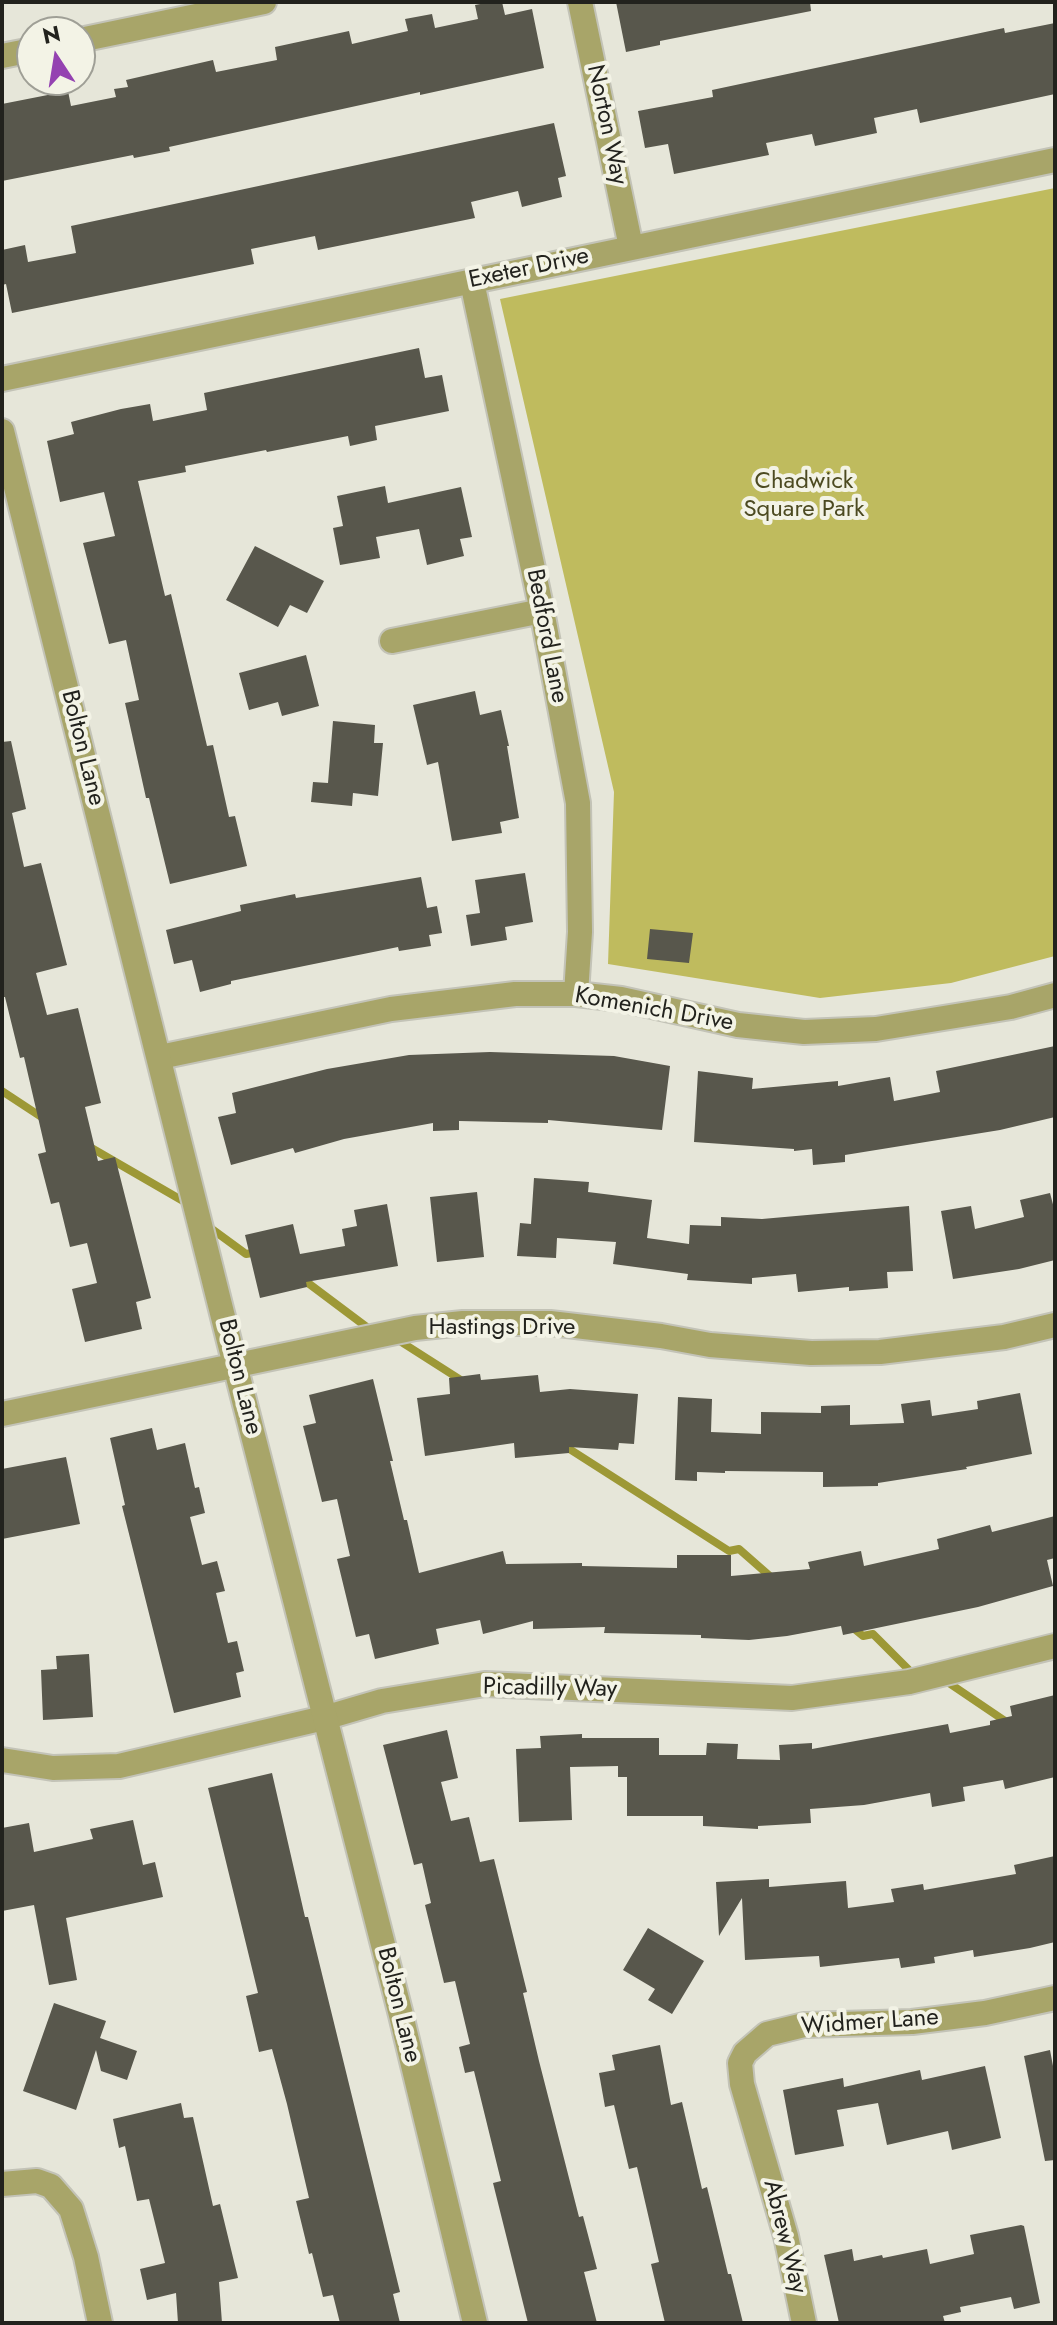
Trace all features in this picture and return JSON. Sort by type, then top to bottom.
[{"type":"street","points":[[96,37],[264,2]]},
{"type":"street","name":"Norton Way","points":[[580,2],[631,247]]},
{"type":"street","name":"Exeter Drive","points":[[2,379],[1055,160]]},
{"type":"street","name":"Bedford Lane","points":[[472,282],[542,611],[578,803],[580,932],[576,994]]},
{"type":"street","name":"Bolton Lane","points":[[2,431],[401,2015],[475,2323]]},
{"type":"street","points":[[392,641],[542,611]]},
{"type":"street","name":"Komenich Drive","points":[[160,1057],[391,1009],[515,994],[576,994],[621,999],[738,1025],[804,1032],[876,1029],[1011,1007],[1055,995]]},
{"type":"street","name":"Hastings Drive","points":[[2,1414],[415,1328],[463,1323],[550,1323],[710,1345],[811,1353],[880,1352],[1004,1337],[1055,1325]]},
{"type":"street","name":"Picadilly Way","points":[[2,1760],[53,1768],[119,1766],[324,1718],[382,1701],[485,1684],[792,1698],[909,1682],[1055,1646]]},
{"type":"street","name":"Widmer Lane","points":[[762,2151],[742,2084],[740,2063],[745,2053],[767,2034],[804,2025],[912,2022],[985,2013],[1055,1998]]},
{"type":"street","name":"Abrew Way","points":[[762,2151],[786,2236],[804,2323]]},
{"type":"street","points":[[2,2184],[37,2181],[51,2186],[71,2209],[86,2257],[100,2323]]},
{"type":"green space","name":"Chadwick Square Park","points":[[1055,188],[1055,956],[951,983],[820,998],[608,964],[614,792],[500,299]]},
{"type":"building","points":[[502,2],[505,15],[532,9],[544,68],[169,147],[170,151],[134,158],[133,155],[2,181],[2,104],[43,96],[69,96],[71,106],[116,97],[114,89],[128,87],[126,80],[213,60],[216,72],[277,60],[275,47],[349,31],[352,44],[408,31],[405,19],[432,14],[435,28],[478,19],[475,5]]},
{"type":"building","points":[[616,2],[810,2],[811,11],[660,41],[660,45],[626,52]]},
{"type":"building","points":[[1055,23],[1055,94],[920,123],[917,109],[874,118],[877,133],[815,146],[812,134],[766,143],[769,155],[674,174],[668,144],[645,148],[638,111],[713,97],[712,90],[1004,28],[1005,33]]},
{"type":"building","points":[[554,123],[566,176],[558,178],[562,197],[522,207],[518,191],[471,202],[475,218],[318,250],[315,236],[251,249],[254,264],[12,313],[6,284],[2,285],[2,250],[25,245],[28,262],[76,253],[71,226]]},
{"type":"building","points":[[419,348],[425,378],[442,375],[449,411],[375,426],[377,440],[350,446],[348,436],[266,450],[185,466],[186,472],[138,481],[165,596],[171,594],[207,746],[213,745],[229,817],[235,816],[247,866],[170,884],[149,798],[146,798],[125,703],[139,700],[126,640],[109,644],[83,543],[115,536],[104,492],[60,502],[47,441],[74,434],[71,422],[121,409],[150,404],[153,421],[207,410],[204,393]]},
{"type":"building","points":[[385,486],[388,503],[461,487],[472,537],[460,539],[464,556],[427,565],[419,529],[376,537],[380,558],[340,565],[333,528],[343,526],[337,496]]},
{"type":"building","points":[[255,546],[324,581],[307,613],[290,605],[278,627],[226,600]]},
{"type":"building","points":[[306,655],[319,706],[282,716],[278,702],[249,710],[239,673]]},
{"type":"building","points":[[475,691],[480,715],[501,710],[519,818],[500,822],[502,833],[452,841],[438,762],[427,765],[413,705]]},
{"type":"building","points":[[333,721],[375,725],[374,743],[383,743],[378,796],[353,793],[352,806],[311,802],[313,782],[328,783]]},
{"type":"building","points":[[11,741],[26,809],[12,813],[24,867],[41,863],[67,965],[36,973],[47,1015],[78,1008],[101,1103],[85,1107],[98,1161],[115,1157],[151,1298],[136,1302],[142,1329],[85,1342],[72,1289],[97,1283],[87,1243],[70,1247],[59,1202],[51,1204],[38,1154],[46,1152],[24,1057],[20,1058],[5,997],[2,997],[2,742]]},
{"type":"building","points":[[525,873],[533,922],[505,927],[507,940],[471,946],[466,915],[480,913],[475,880]]},
{"type":"building","points":[[421,877],[427,908],[437,906],[442,933],[429,935],[431,946],[399,951],[398,947],[231,981],[231,984],[200,992],[192,960],[174,964],[166,930],[241,911],[240,905],[295,894],[296,898]]},
{"type":"building","points":[[650,929],[693,933],[689,963],[647,959]]},
{"type":"building","points":[[1055,1046],[1055,1117],[1000,1130],[845,1155],[845,1162],[813,1165],[812,1149],[794,1151],[694,1142],[698,1071],[753,1078],[752,1089],[838,1081],[838,1086],[890,1077],[894,1101],[940,1092],[936,1071]]},
{"type":"building","points":[[490,1052],[614,1056],[670,1066],[662,1130],[548,1120],[548,1123],[459,1121],[459,1130],[433,1131],[433,1123],[344,1139],[295,1153],[293,1148],[231,1165],[218,1117],[236,1113],[232,1093],[327,1069],[409,1055]]},
{"type":"building","points":[[534,1178],[589,1182],[588,1192],[652,1200],[647,1238],[689,1244],[690,1225],[721,1226],[721,1217],[762,1219],[909,1206],[913,1271],[887,1272],[888,1288],[849,1291],[849,1287],[798,1292],[796,1274],[752,1278],[752,1284],[687,1280],[688,1274],[613,1264],[616,1242],[557,1238],[556,1258],[517,1256],[520,1223],[531,1224]]},
{"type":"building","points":[[477,1192],[484,1257],[437,1262],[430,1197]]},
{"type":"building","points":[[1050,1193],[1055,1212],[1055,1260],[953,1279],[941,1211],[971,1206],[975,1229],[1024,1217],[1020,1200]]},
{"type":"building","points":[[387,1204],[398,1266],[306,1282],[307,1287],[260,1298],[245,1235],[293,1224],[300,1254],[345,1246],[342,1229],[357,1226],[354,1210]]},
{"type":"building","points":[[480,1374],[481,1380],[538,1375],[540,1392],[570,1389],[638,1394],[634,1444],[619,1443],[618,1450],[569,1447],[569,1453],[515,1458],[514,1443],[425,1456],[417,1398],[450,1394],[449,1378]]},
{"type":"building","points":[[373,1379],[419,1573],[503,1551],[506,1564],[582,1563],[582,1566],[677,1568],[677,1555],[731,1555],[731,1576],[810,1569],[808,1562],[861,1551],[864,1566],[939,1549],[937,1539],[990,1525],[992,1532],[1055,1516],[1055,1558],[1047,1560],[1053,1586],[978,1607],[843,1635],[841,1626],[749,1640],[701,1638],[701,1635],[604,1633],[605,1627],[533,1629],[533,1621],[483,1634],[480,1620],[436,1629],[439,1644],[375,1659],[369,1634],[356,1637],[337,1559],[350,1556],[337,1499],[322,1502],[303,1426],[316,1423],[309,1395]]},
{"type":"building","points":[[1020,1393],[1032,1454],[967,1469],[878,1483],[878,1486],[823,1487],[823,1472],[697,1472],[697,1481],[675,1480],[678,1397],[712,1399],[711,1432],[761,1434],[761,1412],[821,1413],[821,1406],[850,1405],[850,1425],[904,1423],[901,1404],[930,1400],[932,1416],[978,1409],[977,1401]]},
{"type":"building","points":[[152,1428],[157,1450],[185,1443],[195,1488],[199,1487],[205,1513],[190,1517],[202,1565],[217,1561],[225,1591],[216,1593],[228,1643],[237,1641],[244,1671],[236,1673],[241,1697],[174,1713],[122,1506],[125,1505],[110,1438]]},
{"type":"building","points":[[66,1457],[80,1524],[2,1539],[2,1469]]},
{"type":"building","points":[[89,1654],[93,1717],[43,1720],[41,1670],[57,1669],[56,1656]]},
{"type":"building","points":[[1055,1695],[1055,1777],[1005,1789],[1003,1780],[963,1787],[965,1801],[932,1807],[930,1793],[864,1805],[810,1809],[811,1823],[758,1826],[758,1829],[703,1826],[703,1816],[627,1816],[627,1777],[618,1777],[618,1766],[570,1767],[572,1820],[519,1822],[516,1749],[541,1748],[540,1736],[582,1734],[582,1738],[659,1738],[659,1755],[706,1755],[707,1743],[738,1744],[737,1759],[780,1760],[779,1745],[812,1743],[812,1749],[948,1724],[950,1733],[990,1725],[990,1721],[1012,1716],[1010,1706]]},
{"type":"building","points":[[447,1730],[458,1778],[441,1782],[451,1821],[469,1817],[480,1862],[494,1859],[527,1992],[523,1993],[539,2061],[579,2217],[583,2216],[597,2269],[584,2272],[597,2323],[528,2323],[493,2183],[501,2181],[474,2071],[465,2073],[459,2047],[470,2044],[455,1981],[444,1983],[425,1905],[431,1903],[422,1863],[414,1865],[383,1745]]},
{"type":"building","points":[[272,1773],[305,1917],[308,1917],[400,2292],[393,2294],[400,2323],[340,2323],[333,2295],[323,2297],[296,2201],[309,2198],[287,2104],[272,2049],[259,2052],[246,1996],[258,1993],[208,1788]]},
{"type":"building","points":[[133,1820],[143,1865],[155,1862],[163,1897],[66,1918],[77,1980],[49,1985],[34,1905],[2,1911],[2,1828],[29,1823],[34,1852],[93,1839],[90,1829]]},
{"type":"building","points":[[1055,1856],[1055,1942],[1030,1948],[974,1957],[973,1950],[934,1957],[935,1963],[901,1968],[899,1958],[820,1967],[819,1956],[745,1960],[742,1898],[719,1936],[716,1882],[769,1879],[769,1887],[846,1881],[848,1908],[894,1902],[891,1889],[923,1884],[924,1890],[1016,1874],[1014,1865]]},
{"type":"building","points":[[648,1928],[704,1961],[672,2014],[648,2000],[655,1989],[623,1970]]},
{"type":"building","points":[[54,2003],[106,2021],[100,2038],[137,2051],[127,2080],[101,2071],[96,2050],[76,2110],[23,2091]]},
{"type":"building","points":[[660,2045],[671,2105],[682,2102],[702,2189],[707,2187],[743,2323],[665,2323],[651,2264],[659,2262],[637,2167],[629,2169],[614,2105],[605,2107],[599,2073],[615,2070],[612,2055]]},
{"type":"building","points":[[1050,2050],[1055,2066],[1055,2160],[1045,2161],[1024,2056]]},
{"type":"building","points":[[985,2066],[1001,2138],[952,2150],[948,2131],[887,2145],[878,2103],[837,2110],[844,2146],[795,2155],[783,2090],[843,2078],[844,2087],[920,2070],[922,2080]]},
{"type":"building","points":[[181,2103],[184,2118],[193,2117],[213,2206],[220,2204],[238,2278],[219,2282],[222,2323],[178,2323],[176,2293],[147,2300],[140,2269],[165,2263],[149,2199],[137,2201],[125,2146],[119,2148],[113,2119]]},
{"type":"building","points":[[1024,2226],[1040,2303],[1014,2309],[1011,2297],[960,2307],[961,2312],[943,2316],[945,2323],[839,2323],[824,2255],[852,2249],[854,2261],[927,2249],[930,2264],[974,2254],[970,2235]]},
{"type":"waterway","points":[[2,1091],[46,1120]]},
{"type":"waterway","points":[[88,1146],[190,1205]]},
{"type":"waterway","points":[[205,1224],[246,1254],[258,1252]]},
{"type":"waterway","points":[[300,1277],[372,1331]]},
{"type":"waterway","points":[[395,1338],[464,1382]]},
{"type":"waterway","points":[[560,1443],[729,1551],[739,1549],[772,1578]]},
{"type":"waterway","points":[[852,1627],[863,1636],[873,1634],[914,1675]]},
{"type":"waterway","points":[[943,1679],[1008,1723]]}]
